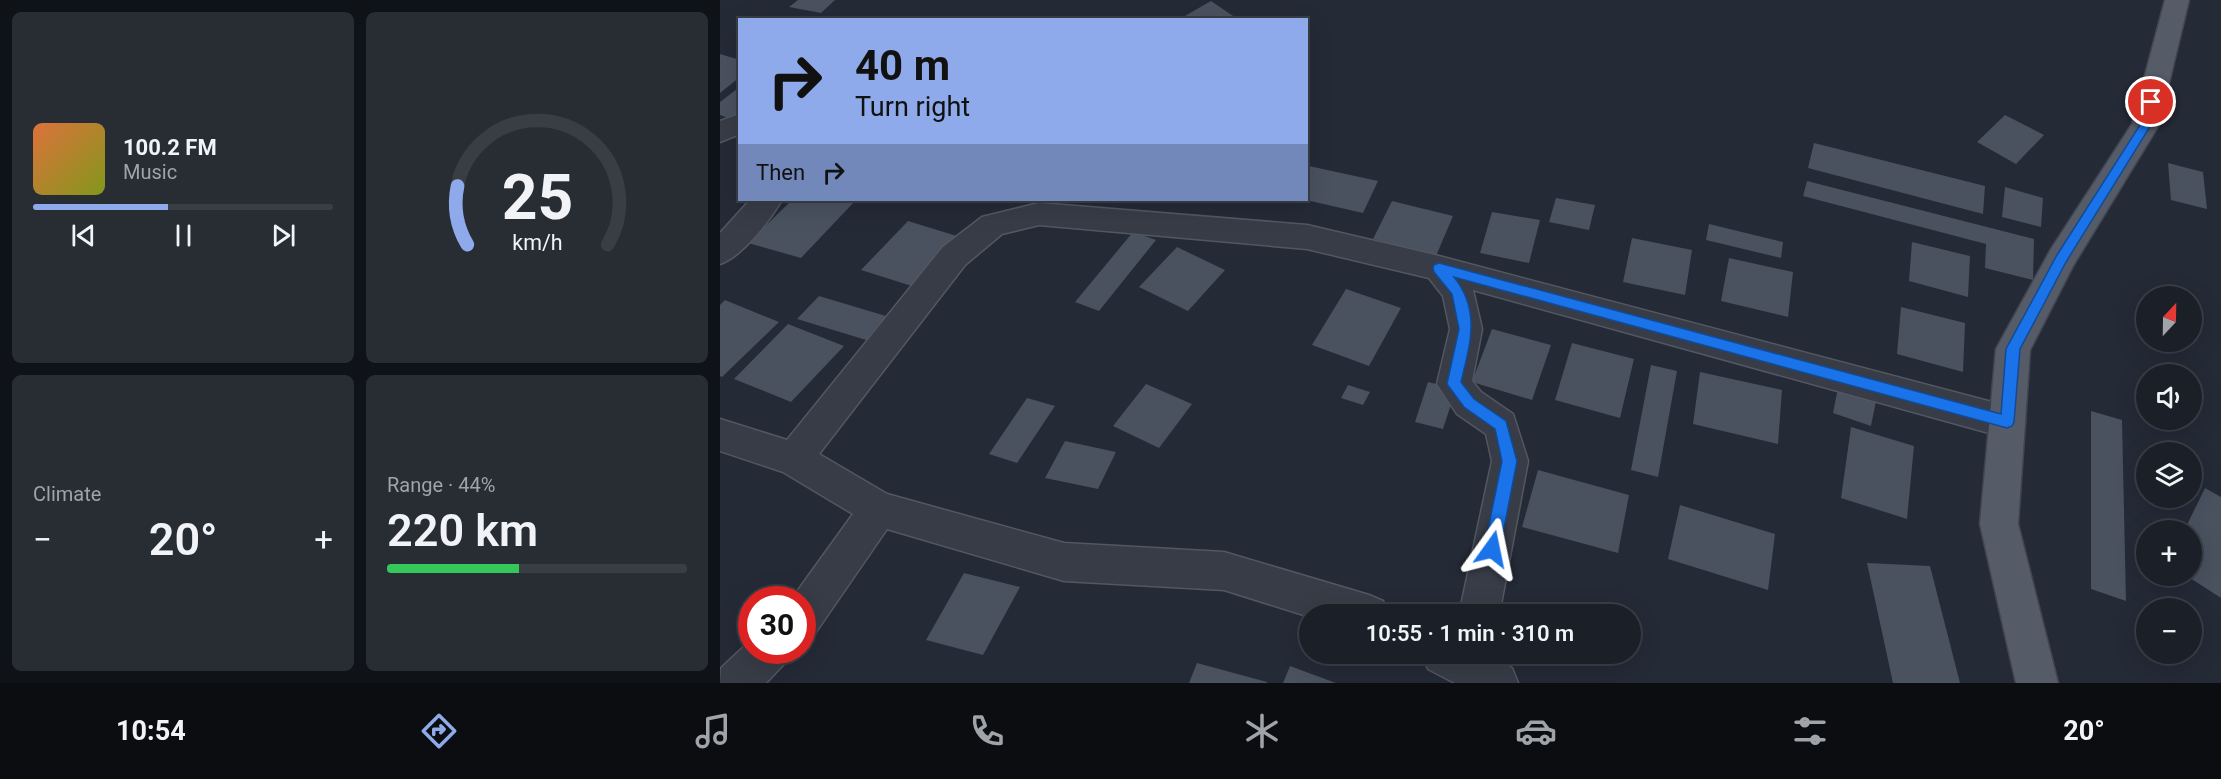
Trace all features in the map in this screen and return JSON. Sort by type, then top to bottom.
[{"type":"main road","points":[[2037,683],[1999,524],[2013,349],[2062,258],[2145,125],[2177,0]]},
{"type":"street","points":[[720,132],[738,124]]},
{"type":"street","points":[[720,252],[766,201]]},
{"type":"street","points":[[794,459],[954,255],[993,225],[1035,206],[1307,237],[1439,268],[2007,422]]},
{"type":"street","points":[[1439,268],[1458,292],[1466,329],[1454,384],[1469,403],[1501,425],[1510,461],[1481,604]]},
{"type":"street","points":[[720,435],[794,459],[879,509],[1064,562],[1224,571],[1333,604]]},
{"type":"street","points":[[816,598],[879,509]]},
{"type":"street","points":[[736,683],[756,664]]},
{"type":"building","points":[[798,0],[835,0],[821,13],[789,7]]},
{"type":"building","points":[[1211,1],[1236,18],[1181,18]]},
{"type":"building","points":[[720,54],[738,59],[738,79],[720,93]]},
{"type":"building","points":[[738,89],[738,120],[736,121],[720,115],[720,102]]},
{"type":"building","points":[[2005,115],[2044,135],[2016,164],[1977,142]]},
{"type":"building","points":[[1814,143],[1985,186],[1983,214],[1808,168]]},
{"type":"building","points":[[2168,163],[2203,172],[2207,209],[2171,200]]},
{"type":"building","points":[[1309,166],[1378,181],[1363,213],[1308,200]]},
{"type":"building","points":[[1807,181],[2034,239],[2033,280],[1985,268],[1986,244],[1803,196]]},
{"type":"building","points":[[2005,187],[2043,198],[2041,227],[2002,217]]},
{"type":"building","points":[[1556,198],[1595,205],[1589,230],[1549,222]]},
{"type":"building","points":[[791,201],[855,201],[801,258],[748,243]]},
{"type":"building","points":[[1392,201],[1453,216],[1436,256],[1373,239]]},
{"type":"building","points":[[1492,212],[1540,220],[1529,263],[1480,253]]},
{"type":"building","points":[[908,221],[960,237],[915,287],[861,270]]},
{"type":"building","points":[[1709,224],[1783,242],[1781,258],[1706,240]]},
{"type":"building","points":[[1133,232],[1156,240],[1099,311],[1075,302]]},
{"type":"building","points":[[1632,238],[1692,250],[1685,295],[1623,282]]},
{"type":"building","points":[[1912,242],[1970,256],[1968,297],[1909,281]]},
{"type":"building","points":[[1177,247],[1225,270],[1188,311],[1139,287]]},
{"type":"building","points":[[1729,258],[1793,272],[1788,317],[1721,301]]},
{"type":"building","points":[[1346,289],[1401,308],[1369,366],[1312,345]]},
{"type":"building","points":[[819,296],[896,319],[876,343],[797,319]]},
{"type":"building","points":[[725,300],[779,322],[722,377],[720,376],[720,305]]},
{"type":"building","points":[[1901,307],[1965,323],[1963,372],[1897,354]]},
{"type":"building","points":[[788,324],[844,346],[791,402],[734,379]]},
{"type":"building","points":[[1492,329],[1551,345],[1532,400],[1472,382]]},
{"type":"building","points":[[1572,343],[1634,359],[1620,418],[1555,400]]},
{"type":"building","points":[[1651,365],[1677,371],[1658,477],[1631,470]]},
{"type":"building","points":[[1700,372],[1782,390],[1778,444],[1693,424]]},
{"type":"building","points":[[1428,382],[1456,389],[1443,429],[1415,422]]},
{"type":"building","points":[[1146,384],[1192,404],[1159,448],[1113,426]]},
{"type":"building","points":[[1348,385],[1370,392],[1363,405],[1341,398]]},
{"type":"building","points":[[1838,388],[1876,401],[1871,426],[1833,413]]},
{"type":"building","points":[[1027,398],[1055,406],[1017,463],[989,454]]},
{"type":"building","points":[[2091,411],[2122,420],[2126,601],[2091,589]]},
{"type":"building","points":[[1851,427],[1914,446],[1907,519],[1841,498]]},
{"type":"building","points":[[1065,441],[1116,452],[1098,489],[1045,478]]},
{"type":"building","points":[[1538,470],[1629,495],[1618,553],[1522,527]]},
{"type":"building","points":[[2205,488],[2221,497],[2221,598],[2202,586],[2202,520],[2189,520],[2195,508],[2202,508],[2202,494]]},
{"type":"building","points":[[1680,505],[1775,534],[1768,590],[1668,559]]},
{"type":"building","points":[[1867,563],[1930,566],[1960,683],[1893,683]]},
{"type":"building","points":[[964,573],[1020,587],[983,655],[926,640]]},
{"type":"building","points":[[1197,663],[1267,682],[1267,683],[1189,683]]},
{"type":"building","points":[[1290,666],[1336,683],[1283,683]]},
{"type":"route","points":[[1492,549],[1510,461],[1501,425],[1469,403],[1454,384],[1466,329],[1458,292],[1439,268],[2007,422],[2013,349],[2062,258],[2145,125],[2151,102]]}]
